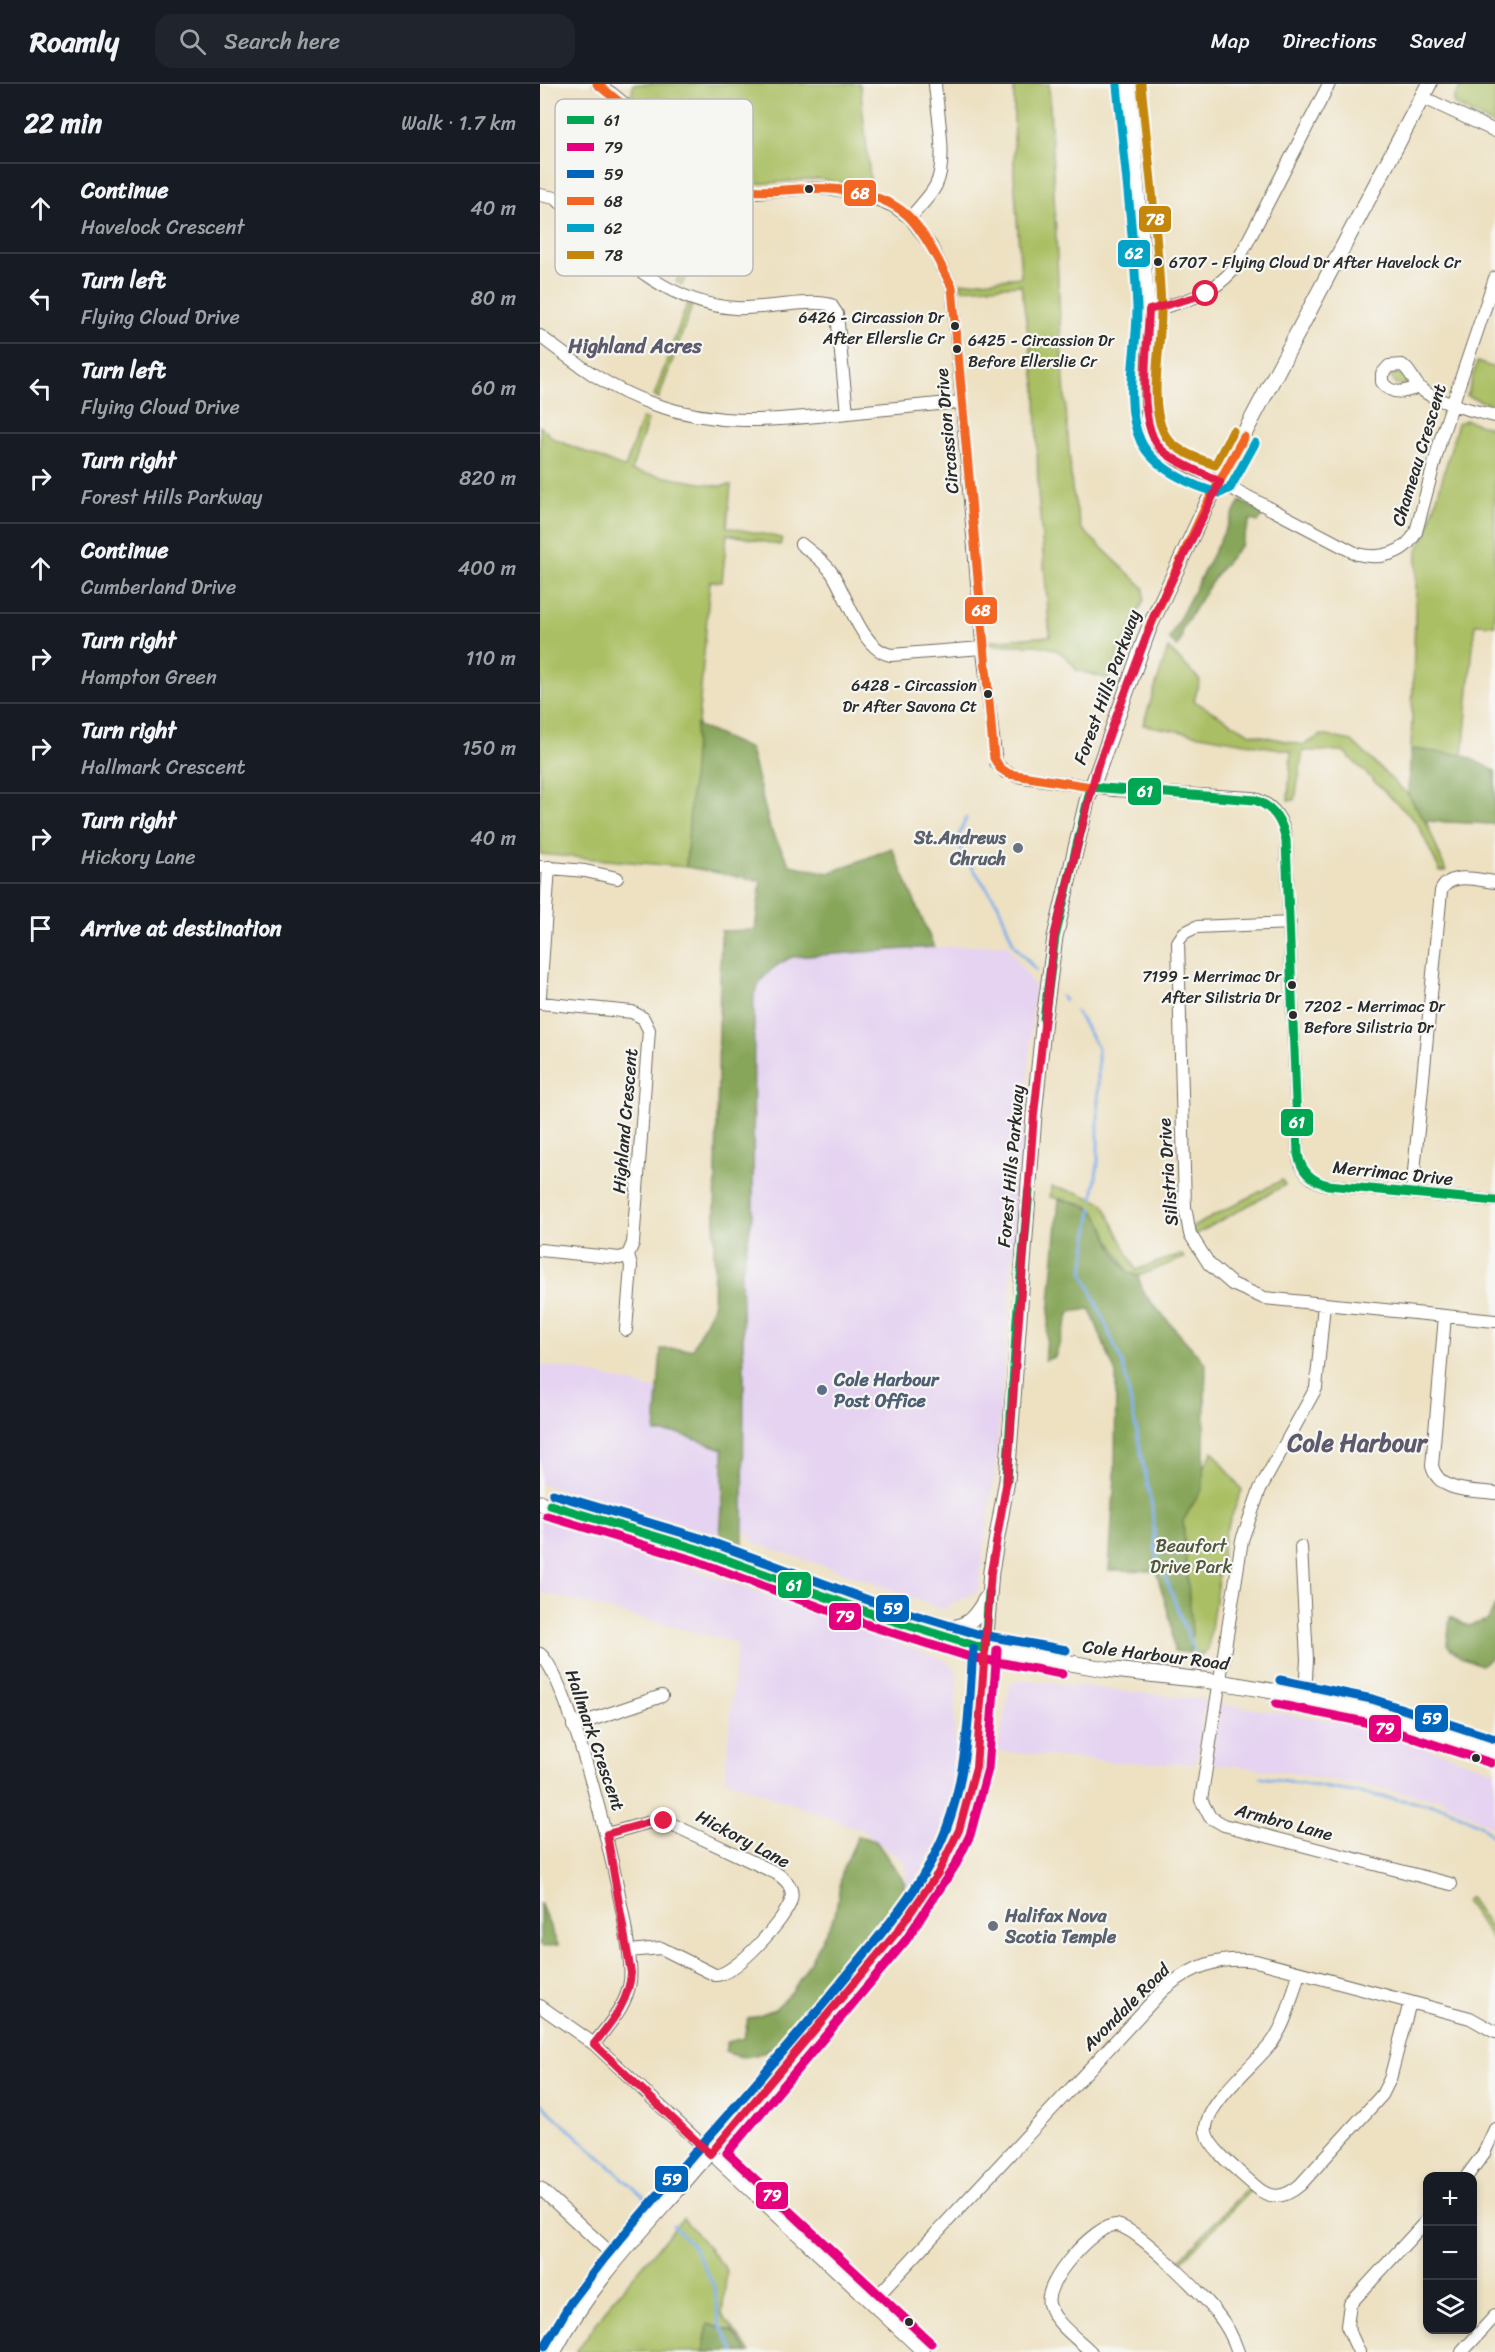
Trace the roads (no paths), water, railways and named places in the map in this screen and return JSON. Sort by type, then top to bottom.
[{"type":"main road","name":"Forest Hills Parkway","points":[[985,1648],[989,1593],[1007,1480],[1034,1114],[1054,937],[1091,787],[1149,628],[1220,482],[1426,90]]},
{"type":"main road","name":"Cole Harbour Road","points":[[540,1503],[697,1549],[874,1615],[985,1648],[1105,1669],[1220,1682],[1305,1696],[1368,1710],[1495,1752]]},
{"type":"main road","points":[[932,1633],[963,1627],[972,1622],[989,1593]]},
{"type":"street","name":"Circassion Drive","points":[[597,84],[618,99]]},
{"type":"street","points":[[909,218],[932,192],[940,175],[935,84]]},
{"type":"street","name":"Chameau Crescent","points":[[1129,84],[1149,310],[1146,411],[1150,432],[1156,444],[1168,455],[1357,554],[1372,557],[1390,555],[1409,544],[1416,532],[1452,404],[1495,278]]},
{"type":"street","points":[[1149,310],[1206,294],[1219,286],[1233,270],[1329,84]]},
{"type":"street","points":[[1426,90],[1495,131]]},
{"type":"street","name":"Circassion Drive","points":[[753,191],[816,188],[858,192],[893,206],[909,218],[932,246],[952,287],[982,648],[996,763],[1005,772],[1017,776],[1091,787]]},
{"type":"street","points":[[540,195],[555,198]]},
{"type":"street","points":[[646,276],[692,299],[735,308],[831,305],[837,314],[847,413]]},
{"type":"street","points":[[540,336],[609,385],[654,405],[723,420],[763,422],[962,402]]},
{"type":"street","points":[[1419,387],[1452,404],[1495,416]]},
{"type":"street","points":[[801,544],[832,572],[869,641],[878,651],[891,655],[982,648]]},
{"type":"street","name":"Merrimac Drive","points":[[1091,787],[1247,798],[1267,805],[1279,817],[1285,832],[1300,1164],[1311,1178],[1323,1184],[1495,1201]]},
{"type":"street","points":[[540,996],[545,867],[617,878]]},
{"type":"street","points":[[1412,1192],[1441,891],[1448,882],[1458,878],[1495,882]]},
{"type":"street","name":"Silistria Drive","points":[[1290,923],[1196,927],[1184,933],[1178,942],[1185,1207],[1190,1234],[1196,1246],[1209,1264],[1232,1284],[1264,1298],[1495,1321]]},
{"type":"street","name":"Highland Crescent","points":[[540,1003],[632,1012],[643,1018],[648,1026],[650,1036],[633,1243],[628,1255],[631,1266],[626,1330]]},
{"type":"street","points":[[540,1250],[620,1258],[628,1255]]},
{"type":"street","points":[[1220,1682],[1245,1527],[1260,1489],[1316,1388],[1324,1304]]},
{"type":"street","points":[[1445,1316],[1432,1466],[1440,1481],[1450,1487],[1495,1493]]},
{"type":"street","points":[[1301,1547],[1307,1659],[1305,1696]]},
{"type":"street","points":[[555,2352],[578,2314],[618,2260],[897,1932],[945,1859],[959,1830],[976,1767],[985,1648]]},
{"type":"street","name":"Hallmark Crescent","points":[[540,1654],[550,1665],[573,1726],[607,1834],[628,1951],[631,1973],[627,1996],[619,2012],[594,2044]]},
{"type":"street","name":"Armbro Lane","points":[[1220,1682],[1201,1792],[1202,1804],[1210,1817],[1224,1825],[1451,1884]]},
{"type":"street","points":[[573,1726],[662,1696]]},
{"type":"street","name":"Hickory Lane","points":[[607,1834],[650,1822],[672,1823],[776,1874],[787,1881],[791,1889],[791,1899],[786,1910],[749,1954],[724,1974],[715,1975],[661,1948],[628,1951]]},
{"type":"street","name":"Avondale Road","points":[[871,2303],[1175,1979],[1200,1965],[1227,1959],[1256,1961],[1470,2018],[1495,2032]]},
{"type":"street","points":[[1299,1973],[1286,2016],[1274,2040],[1218,2103],[1206,2125],[1207,2138],[1216,2150],[1259,2189],[1270,2196],[1284,2195],[1300,2185],[1382,2095],[1390,2079],[1410,2002]]},
{"type":"street","points":[[540,2006],[594,2044],[923,2352]]},
{"type":"street","points":[[1470,2172],[1484,2152],[1495,2129]]},
{"type":"street","points":[[540,2188],[618,2260]]},
{"type":"street","points":[[1359,2352],[1347,2326],[1350,2304],[1423,2224]]},
{"type":"street","points":[[1091,2352],[1055,2316],[1048,2302],[1049,2291],[1057,2275],[1091,2238],[1105,2227],[1114,2225],[1124,2227],[1143,2241],[1203,2297],[1223,2322],[1238,2352]]},
{"type":"street","points":[[1462,2352],[1495,2316]]},
{"type":"waterway","points":[[966,818],[957,840],[964,856],[998,904],[1014,945],[1036,970]]},
{"type":"waterway","points":[[1061,996],[1065,1000]]},
{"type":"waterway","points":[[1076,1011],[1098,1048],[1098,1163],[1093,1198]]},
{"type":"waterway","points":[[1092,1208],[1083,1272],[1123,1365],[1152,1507],[1156,1553],[1196,1656]]},
{"type":"waterway","points":[[1261,1777],[1445,1807],[1480,1825],[1495,1839]]},
{"type":"waterway","points":[[540,2103],[645,2198]]},
{"type":"waterway","points":[[673,2225],[695,2249],[715,2288],[719,2323],[735,2352]]},
{"type":"place","name":"6707 - Flying Cloud Dr After Havelock Cr","points":[[1158,262]]},
{"type":"place","name":"6426 - Circassion Dr After Ellerslie Cr","points":[[955,326]]},
{"type":"place","name":"6425 - Circassion Dr Before Ellerslie Cr","points":[[957,349]]},
{"type":"place","name":"6428 - Circassion Dr After Savona Ct","points":[[988,694]]},
{"type":"place","name":"St.Andrews Chruch","points":[[1018,848]]},
{"type":"place","name":"7199 - Merrimac Dr After Silistria Dr","points":[[1292,985]]},
{"type":"place","name":"7202 - Merrimac Dr Before Silistria Dr","points":[[1293,1015]]},
{"type":"place","name":"Cole Harbour Post Office","points":[[822,1390]]},
{"type":"place","name":"Halifax Nova Scotia Temple","points":[[993,1926]]},
{"type":"district","name":"Highland Acres","points":[[635,346]]},
{"type":"district","name":"Cole Harbour","points":[[1357,1443]]},
{"type":"park label","name":"Beaufort Drive Park","points":[[1191,1556]]}]
